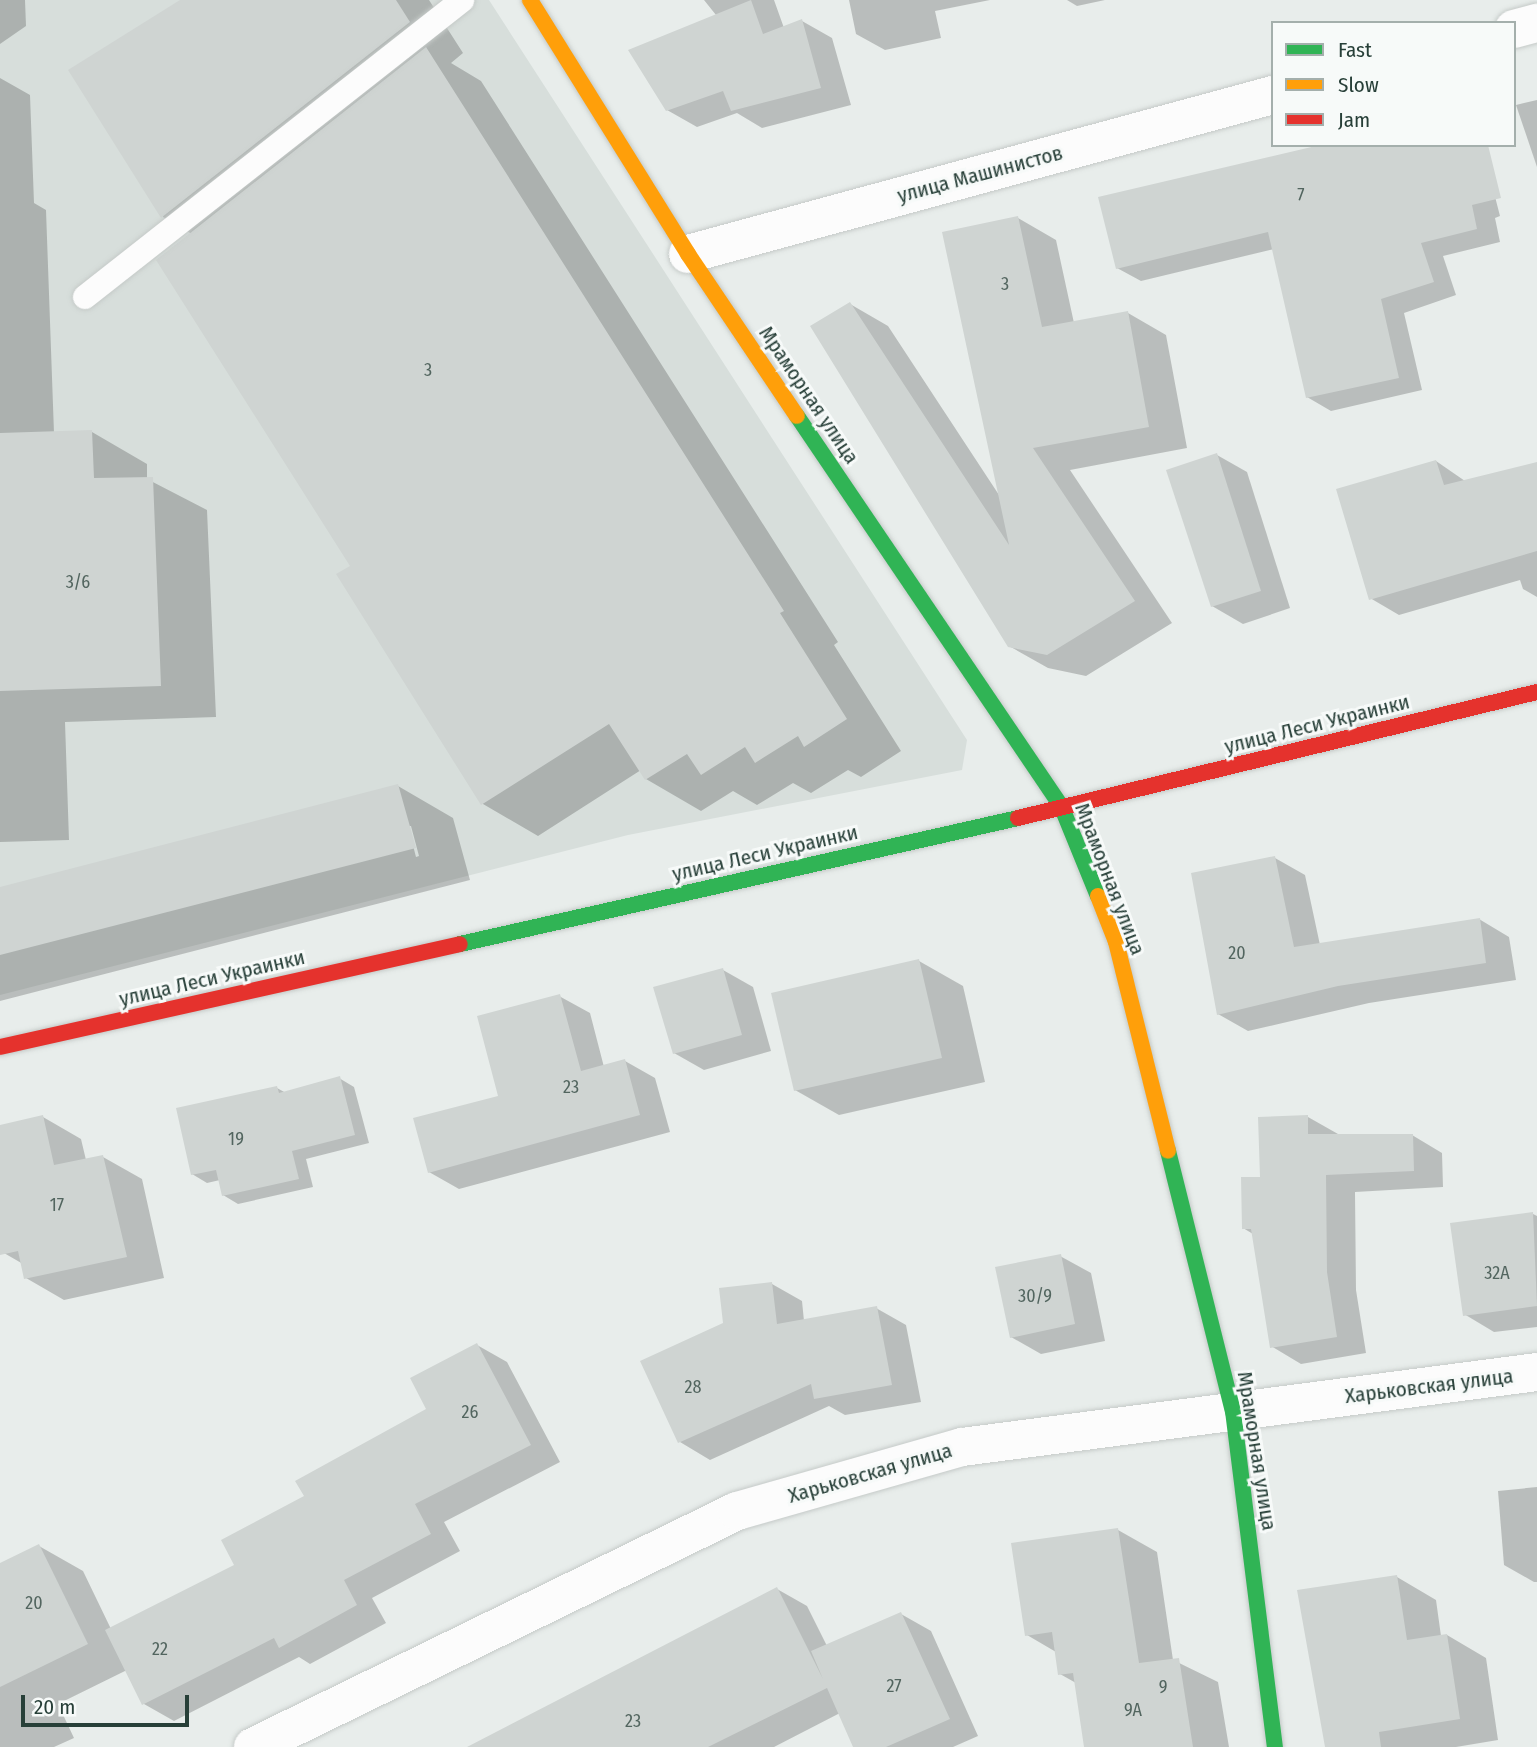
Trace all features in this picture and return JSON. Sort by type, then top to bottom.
[{"type":"street","name":"Мраморная улица","points":[[530,0],[688,254],[1062,808],[1116,942],[1233,1411],[1275,1747]]},
{"type":"street","points":[[1516,28],[1537,23]]},
{"type":"street","name":"улица Машинистов","points":[[688,254],[1271,96]]},
{"type":"street","name":"улица Леси Украинки","points":[[0,1047],[1062,808],[1537,692]]},
{"type":"street","name":"Харьковская улица","points":[[253,1747],[737,1511],[962,1447],[1537,1373]]},
{"type":"lane","points":[[85,297],[462,0]]},
{"type":"shaded area","points":[[0,0],[489,0],[967,740],[962,770],[628,835],[0,995]]},
{"type":"building","points":[[180,0],[396,0],[410,22],[161,218],[68,70]]},
{"type":"building","points":[[751,0],[763,34],[802,19],[821,88],[731,111],[723,91],[666,111],[628,50]]},
{"type":"building","points":[[426,47],[784,611],[780,613],[847,719],[804,747],[798,736],[755,763],[745,747],[701,775],[687,754],[645,780],[609,724],[481,805],[336,574],[350,566],[156,260]]},
{"type":"building","points":[[1311,147],[1488,147],[1501,198],[1472,205],[1477,229],[1421,243],[1434,282],[1381,299],[1399,378],[1306,398],[1268,232],[1116,269],[1098,197]]},
{"type":"building","points":[[1018,216],[1042,327],[1128,311],[1149,427],[1033,448],[1135,601],[1047,655],[1008,647],[810,326],[850,302],[1009,545],[942,232]]},
{"type":"building","points":[[92,430],[94,478],[153,477],[161,686],[0,691],[0,433]]},
{"type":"building","points":[[1217,453],[1261,591],[1211,607],[1166,470]]},
{"type":"building","points":[[1436,460],[1444,485],[1537,462],[1537,551],[1369,600],[1336,489]]},
{"type":"building","points":[[398,784],[416,848],[0,955],[0,887]]},
{"type":"building","points":[[1275,856],[1294,947],[1480,918],[1486,963],[1338,986],[1217,1015],[1191,873]]},
{"type":"building","points":[[919,959],[942,1058],[794,1091],[771,993]]},
{"type":"building","points":[[723,968],[742,1035],[673,1054],[653,987]]},
{"type":"building","points":[[560,994],[581,1071],[625,1059],[640,1115],[428,1173],[413,1118],[498,1096],[477,1016]]},
{"type":"building","points":[[340,1076],[355,1135],[292,1151],[299,1179],[222,1196],[216,1170],[191,1175],[176,1108],[277,1086],[279,1093]]},
{"type":"building","points":[[43,1115],[54,1165],[103,1155],[127,1257],[24,1279],[18,1251],[0,1255],[0,1125]]},
{"type":"building","points":[[1308,1115],[1308,1134],[1413,1134],[1414,1171],[1326,1175],[1327,1272],[1337,1337],[1270,1348],[1251,1229],[1242,1229],[1241,1177],[1260,1177],[1258,1117]]},
{"type":"building","points":[[1533,1212],[1537,1306],[1463,1316],[1450,1223]]},
{"type":"building","points":[[1061,1254],[1075,1324],[1010,1338],[995,1267]]},
{"type":"building","points":[[772,1282],[777,1324],[877,1306],[892,1385],[814,1399],[811,1384],[678,1443],[640,1361],[723,1323],[719,1288]]},
{"type":"building","points":[[477,1343],[531,1445],[415,1504],[431,1534],[344,1580],[357,1605],[279,1648],[274,1638],[142,1705],[105,1630],[234,1565],[221,1540],[304,1496],[295,1481],[426,1409],[410,1378]]},
{"type":"building","points":[[1118,1528],[1139,1663],[1179,1658],[1193,1747],[1084,1747],[1073,1673],[1058,1675],[1052,1632],[1025,1636],[1011,1543]]},
{"type":"building","points":[[39,1544],[88,1644],[0,1687],[0,1563]]},
{"type":"building","points":[[1397,1575],[1407,1640],[1447,1634],[1460,1719],[1379,1732],[1381,1747],[1325,1747],[1297,1590]]},
{"type":"building","points":[[777,1587],[823,1679],[811,1651],[901,1612],[950,1719],[886,1747],[853,1747],[827,1688],[708,1747],[467,1747]]},
{"type":"traffic: fast","points":[[797,416],[1062,808],[1098,896]]},
{"type":"traffic: fast","points":[[460,944],[1018,818]]},
{"type":"traffic: fast","points":[[1168,1151],[1233,1411],[1275,1747]]},
{"type":"traffic: slow","points":[[530,0],[688,254],[797,416]]},
{"type":"traffic: slow","points":[[1098,896],[1116,942],[1168,1151]]},
{"type":"traffic: jam","points":[[1018,818],[1537,692]]},
{"type":"traffic: jam","points":[[0,1047],[460,944]]}]
